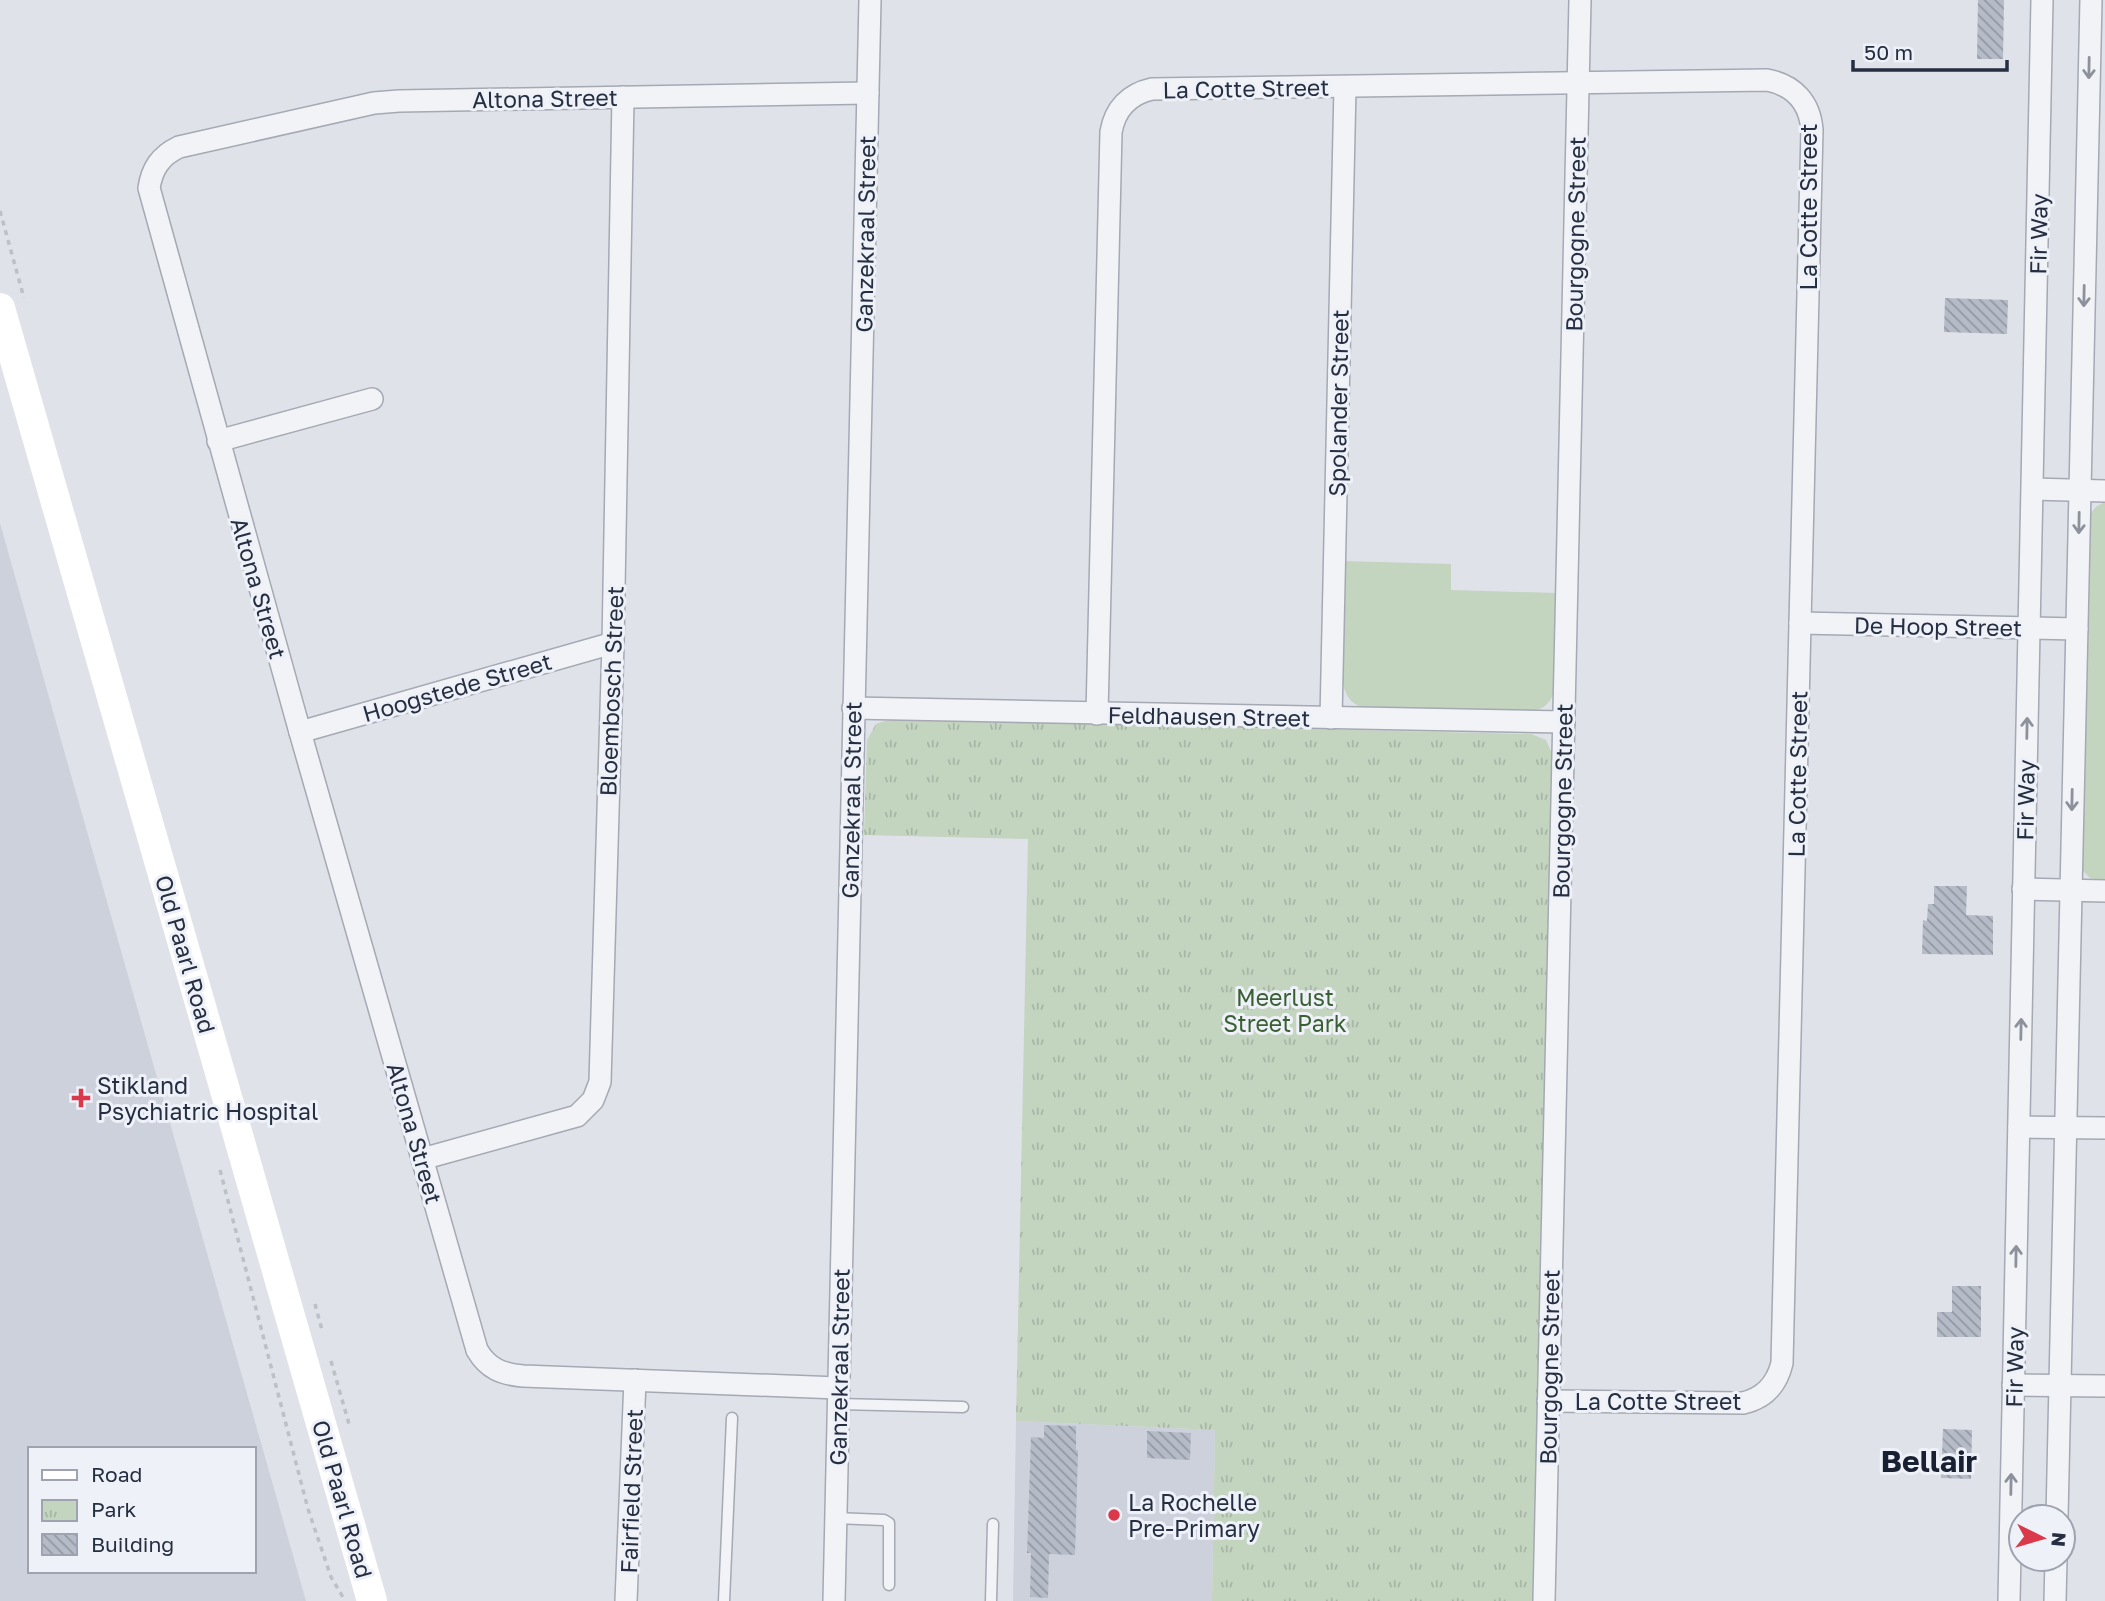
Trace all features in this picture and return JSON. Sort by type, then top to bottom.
[{"type":"main road","name":"Old Paarl Road","points":[[0,308],[372,1601]]},
{"type":"street","name":"Ganzekraal Street","points":[[834,1601],[870,0]]},
{"type":"street","name":"Bourgogne Street","points":[[1544,1601],[1580,0]]},
{"type":"street","name":"Fir Way","points":[[2009,1601],[2042,0]]},
{"type":"street","name":"Fir Way","points":[[2057,1503],[2080,490],[2095,260],[2091,0]]},
{"type":"street","name":"La Cotte Street","points":[[1097,714],[1111,132],[1114,118],[1130,98],[1152,89],[1767,80],[1791,89],[1804,102],[1812,130],[1782,1363],[1776,1381],[1764,1395],[1743,1403],[1548,1401]]},
{"type":"street","name":"Spolander Street","points":[[1331,718],[1345,87]]},
{"type":"street","name":"Altona Street","points":[[838,1396],[635,1380],[513,1375],[495,1370],[484,1362],[477,1350],[150,200],[150,178],[154,168],[169,152],[217,138],[374,103],[869,93]]},
{"type":"street","name":"Bloembosch Street","points":[[422,1159],[567,1120],[586,1109],[600,1082],[613,642],[623,97]]},
{"type":"street","points":[[218,441],[372,399]]},
{"type":"street","points":[[2033,489],[2105,491]]},
{"type":"street","name":"De Hoop Street","points":[[1800,623],[2077,629]]},
{"type":"street","name":"Hoogstede Street","points":[[300,732],[613,642]]},
{"type":"street","name":"Feldhausen Street","points":[[853,708],[1564,722]]},
{"type":"street","points":[[2023,889],[2105,891]]},
{"type":"street","points":[[2019,1127],[2105,1128]]},
{"type":"street","name":"Fairfield Street","points":[[626,1601],[635,1380]]},
{"type":"street","points":[[2013,1385],[2105,1386]]},
{"type":"street","points":[[2055,1601],[2056,1573]]},
{"type":"lane","points":[[838,1396],[963,1407]]},
{"type":"lane","points":[[724,1600],[732,1418]]},
{"type":"lane","points":[[835,1518],[884,1520],[889,1523],[889,1585]]},
{"type":"lane","points":[[991,1601],[993,1524]]},
{"type":"path","points":[[217,1159],[308,1509],[331,1577],[345,1601]]},
{"type":"shaded area","name":"Stikland Psychiatric Hospital","points":[[0,523],[63,747],[306,1601],[0,1601]]},
{"type":"shaded area","name":"La Rochelle Pre-Primary","points":[[1016,1421],[1215,1430],[1212,1601],[1013,1601]]},
{"type":"green space","points":[[2105,502],[2105,881],[2090,878],[2081,869],[2089,515]]},
{"type":"green space","points":[[1343,561],[1451,564],[1451,590],[1555,593],[1554,691],[1549,702],[1532,711],[1363,708],[1355,704],[1347,696],[1343,684]]},
{"type":"green space","name":"Meerlust Street Park","points":[[891,719],[1531,734],[1546,740],[1552,754],[1533,1601],[1212,1601],[1215,1430],[1016,1421],[1028,839],[864,835],[867,740],[876,724]]},
{"type":"building","points":[[1978,0],[2004,0],[2003,59],[1977,59]]},
{"type":"building","points":[[1945,298],[2008,300],[2007,334],[1944,332]]},
{"type":"building","points":[[1934,886],[1967,886],[1966,915],[1993,916],[1993,955],[1922,954],[1923,920],[1927,921],[1928,904],[1934,904]]},
{"type":"building","points":[[1952,1286],[1981,1286],[1981,1337],[1937,1337],[1937,1312],[1952,1312]]},
{"type":"building","points":[[1044,1425],[1076,1426],[1078,1450],[1075,1555],[1049,1554],[1048,1598],[1030,1597],[1031,1553],[1027,1553],[1031,1437],[1044,1438]]},
{"type":"building","points":[[1943,1429],[1972,1430],[1971,1479],[1941,1478]]},
{"type":"building","points":[[1147,1431],[1191,1433],[1190,1460],[1147,1458]]},
{"type":"place","name":"Stikland Psychiatric Hospital","points":[[81,1098]]},
{"type":"place","name":"La Rochelle Pre-Primary","points":[[1114,1515]]},
{"type":"district","name":"Bellair","points":[[1929,1461]]}]
